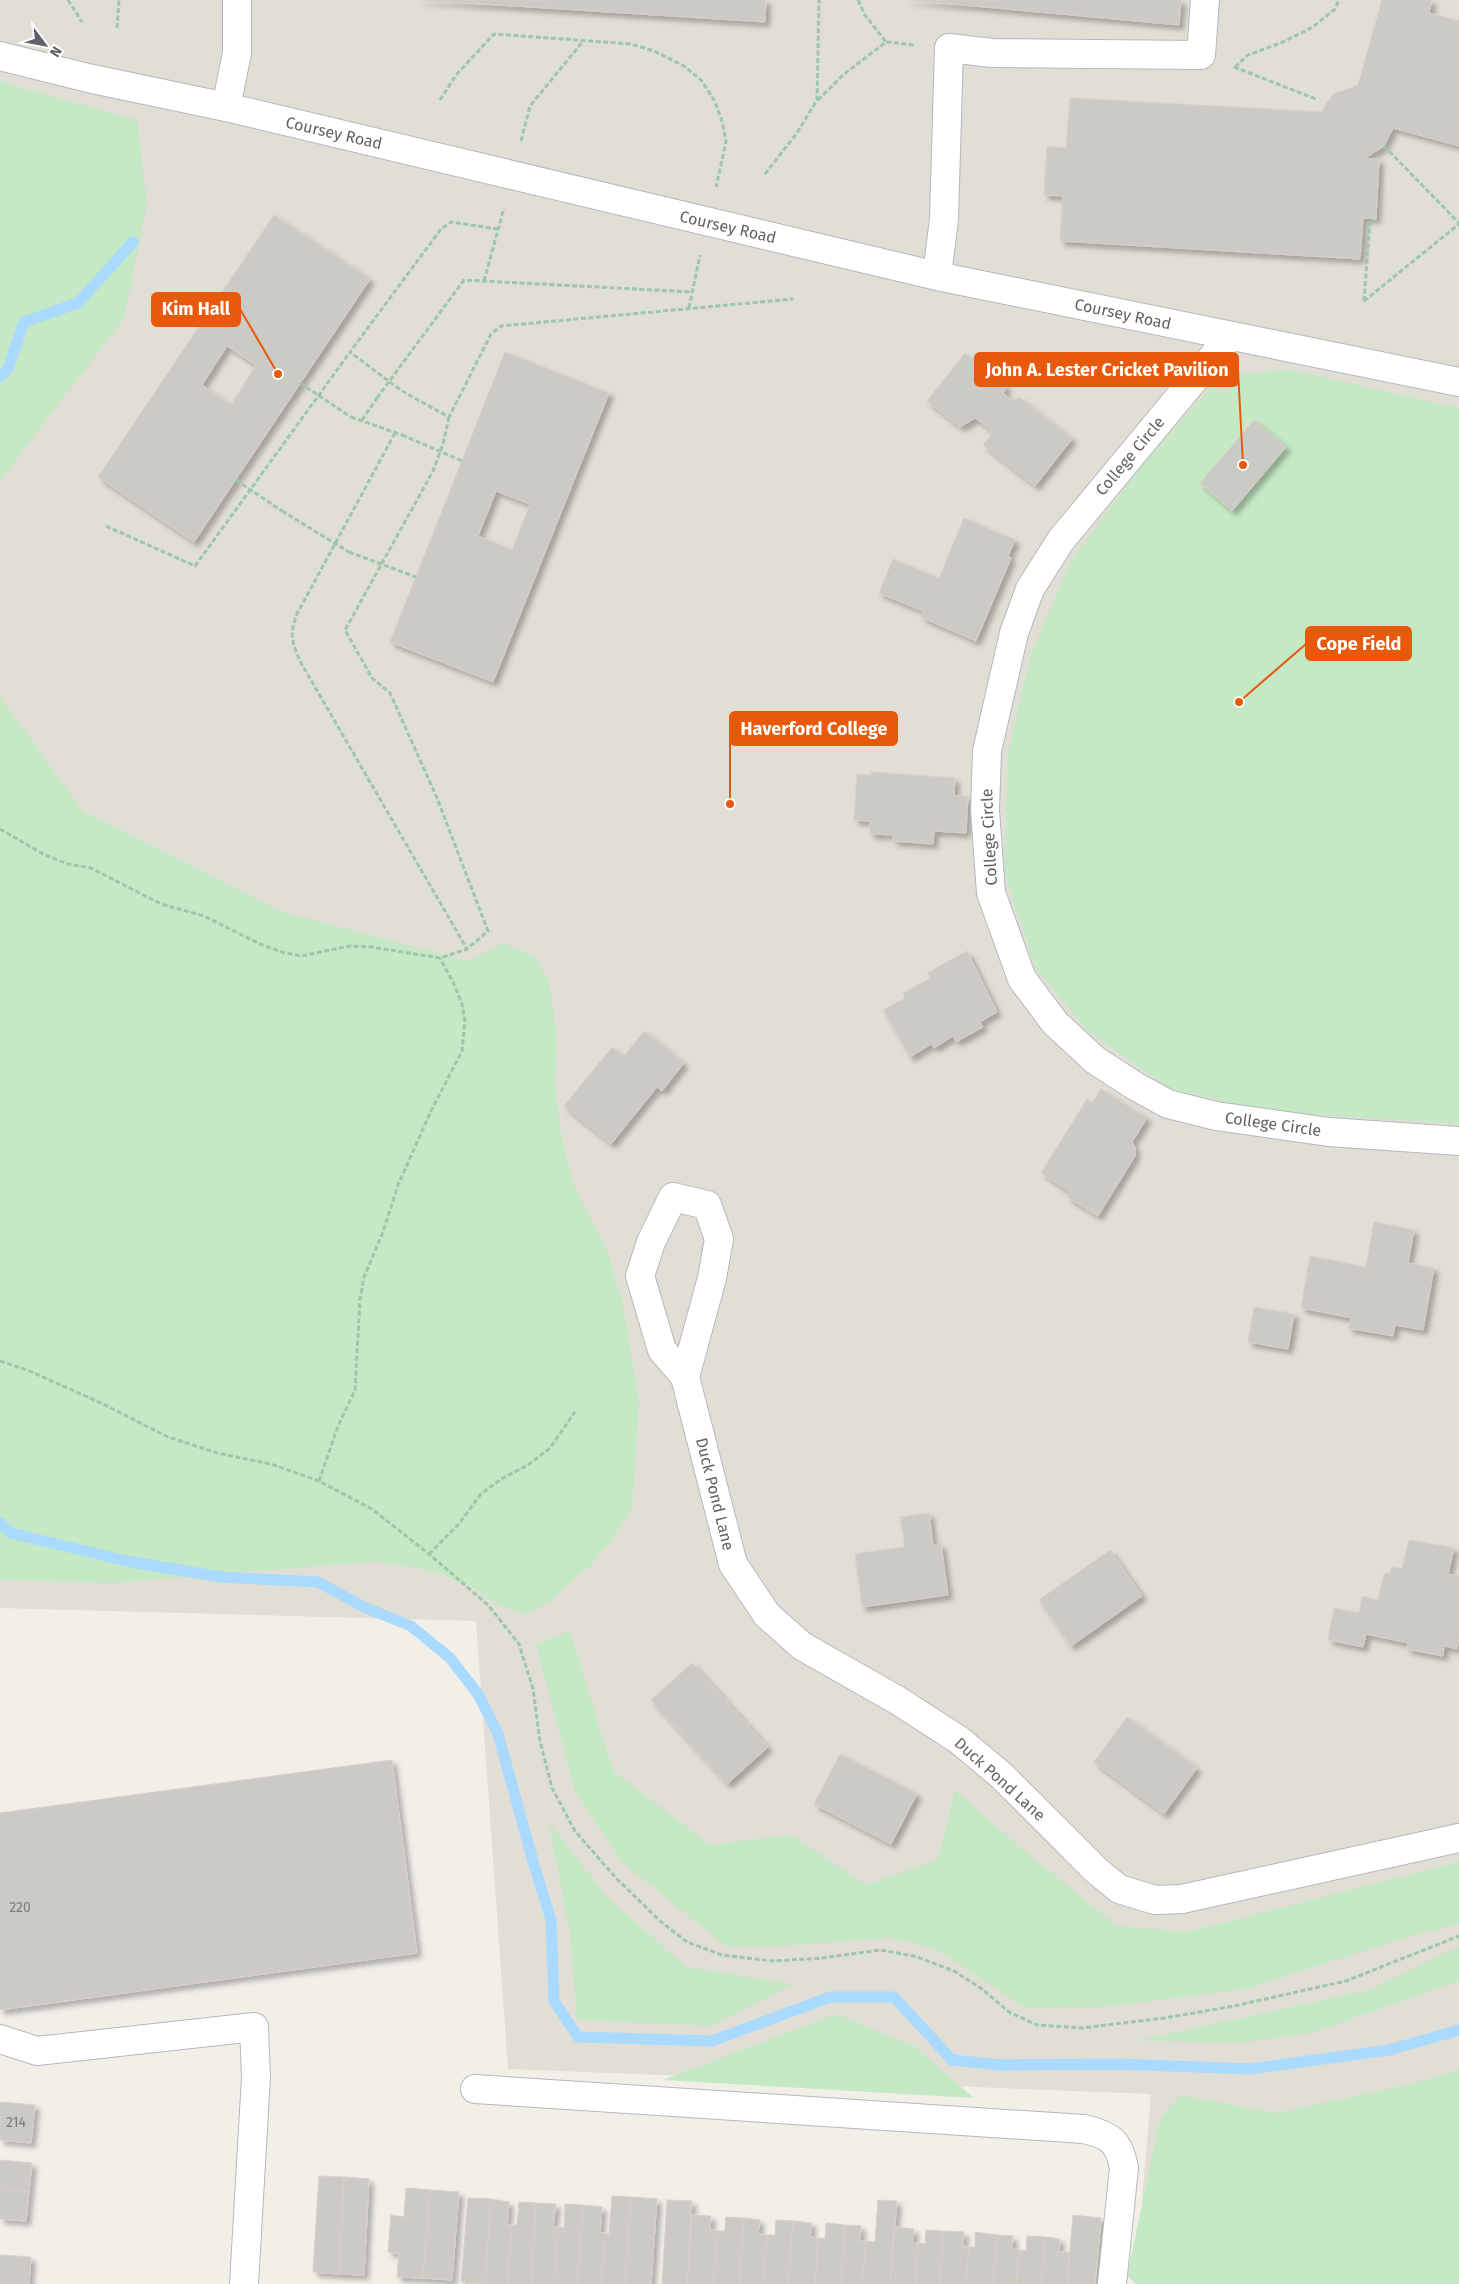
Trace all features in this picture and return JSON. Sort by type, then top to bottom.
[{"type":"street","points":[[226,107],[238,54],[237,0]]},
{"type":"street","points":[[937,276],[944,219],[949,48],[992,53],[1201,55],[1205,0]]},
{"type":"street","name":"Coursey Road","points":[[0,56],[88,78],[226,107],[937,276],[1459,382]]},
{"type":"street","name":"College Circle","points":[[1230,336],[1061,540],[1030,589],[1014,633],[987,751],[985,810],[991,893],[1022,979],[1055,1023],[1095,1060],[1135,1086],[1168,1104],[1216,1116],[1329,1132],[1459,1141]]},
{"type":"street","name":"Duck Pond Lane","points":[[685,1377],[712,1278],[719,1238],[707,1205],[673,1197],[651,1242],[640,1276],[662,1350],[685,1377],[733,1564],[768,1615],[802,1646],[897,1700],[960,1740],[1002,1776],[1097,1871],[1119,1889],[1155,1900],[1182,1899],[1459,1838]]},
{"type":"street","points":[[0,2039],[37,2051],[254,2027],[256,2078],[244,2284]]},
{"type":"street","points":[[475,2089],[1084,2129],[1102,2133],[1113,2140],[1121,2153],[1124,2168],[1112,2284]]},
{"type":"path","points":[[68,0],[82,22]]},
{"type":"path","points":[[117,28],[120,0]]},
{"type":"path","points":[[817,100],[819,0]]},
{"type":"path","points":[[858,0],[865,15],[886,42]]},
{"type":"path","points":[[1235,67],[1248,55],[1283,42],[1313,27],[1335,9],[1338,0]]},
{"type":"path","points":[[440,100],[456,75],[494,34],[631,44],[654,51],[684,66],[701,80],[714,100],[722,121],[726,142],[714,193]]},
{"type":"path","points":[[519,146],[530,106],[585,40]]},
{"type":"path","points":[[764,174],[798,133],[817,100],[843,75],[886,42],[949,48]]},
{"type":"path","points":[[1201,55],[1316,99]]},
{"type":"path","points":[[1370,218],[1364,301],[1459,224],[1384,146]]},
{"type":"path","points":[[484,281],[505,204]]},
{"type":"path","points":[[106,526],[195,566],[441,229],[451,222],[498,229]]},
{"type":"path","points":[[689,308],[702,249]]},
{"type":"path","points":[[362,421],[464,280],[692,292]]},
{"type":"path","points":[[0,829],[43,854],[68,864],[91,868],[160,904],[204,916],[260,944],[282,952],[301,956],[357,946],[440,958],[467,949],[488,931],[474,890],[437,798],[390,693],[382,684],[372,678],[345,630],[433,471],[443,444],[449,417],[491,334],[501,326],[792,299]]},
{"type":"path","points":[[350,352],[402,391],[449,417]]},
{"type":"path","points":[[300,383],[350,417],[395,433],[462,461]]},
{"type":"path","points":[[395,433],[297,614],[292,629],[292,643],[301,663],[467,949]]},
{"type":"path","points":[[236,480],[335,545],[416,577]]},
{"type":"path","points":[[319,1481],[335,1433],[355,1390],[360,1300],[364,1277],[383,1232],[398,1185],[431,1111],[462,1051],[465,1021],[462,1004],[440,958]]},
{"type":"path","points":[[0,1361],[27,1370],[101,1403],[168,1436],[217,1453],[271,1464],[319,1481],[372,1510],[429,1554],[488,1605],[519,1644],[533,1689],[540,1741],[552,1788],[575,1831],[615,1877],[660,1921],[687,1942],[722,1955],[774,1961],[822,1958],[880,1950],[914,1956],[954,1971],[982,1989],[1009,2012],[1037,2025],[1082,2028],[1164,2018],[1234,2006],[1346,1981],[1459,1936]]},
{"type":"path","points":[[429,1554],[458,1525],[481,1494],[501,1479],[528,1465],[550,1448],[576,1412]]},
{"type":"shaded area","points":[[0,0],[1459,0],[1459,2284],[1135,2284],[1151,2094],[508,2069],[476,1621],[0,1608]]},
{"type":"green space","points":[[0,80],[14,86],[137,120],[147,204],[124,318],[0,481]]},
{"type":"green space","points":[[1288,369],[1459,408],[1459,1124],[1271,1112],[1170,1089],[1089,1032],[1035,968],[1004,870],[1008,753],[1032,651],[1071,561],[1142,465],[1220,377]]},
{"type":"green space","points":[[0,697],[83,811],[283,912],[468,961],[504,943],[535,957],[549,981],[557,1040],[555,1085],[562,1139],[575,1189],[605,1245],[622,1300],[639,1404],[632,1509],[611,1541],[593,1562],[551,1601],[526,1615],[496,1604],[471,1586],[428,1570],[377,1561],[112,1583],[0,1580]]},
{"type":"green space","points":[[570,1631],[613,1771],[710,1845],[791,1835],[866,1885],[938,1860],[955,1790],[1016,1844],[1117,1926],[1187,1932],[1459,1862],[1459,1924],[1410,1936],[1246,1989],[1104,2007],[1025,2008],[936,1949],[892,1938],[799,1945],[727,1947],[623,1863],[575,1791],[536,1645]]},
{"type":"green space","points":[[549,1823],[608,1898],[686,1967],[793,1984],[711,2026],[577,2020],[570,1933]]},
{"type":"green space","points":[[1459,1946],[1459,1981],[1311,2033],[1246,2042],[1137,2041],[1369,1990]]},
{"type":"green space","points":[[836,2014],[915,2047],[974,2098],[663,2080]]},
{"type":"green space","points":[[1459,2070],[1459,2284],[1136,2284],[1127,2276],[1160,2119],[1180,2095],[1276,2113],[1407,2085]]},
{"type":"building","points":[[420,0],[766,0],[765,22]]},
{"type":"building","points":[[909,0],[1181,0],[1179,25]]},
{"type":"building","points":[[1382,0],[1432,0],[1429,13],[1459,21],[1459,146],[1393,128],[1384,146],[1367,157],[1366,159],[1379,159],[1376,219],[1363,218],[1360,259],[1060,241],[1063,196],[1044,195],[1047,146],[1066,148],[1070,98],[1322,112],[1334,94],[1358,85]]},
{"type":"building","points":[[274,215],[370,279],[194,542],[98,477]],"holes":[[[227,346],[256,365],[231,405],[202,385]]]},
{"type":"building","points":[[505,352],[609,393],[493,682],[390,642]],"holes":[[[496,491],[530,504],[512,550],[478,536]]]},
{"type":"building","points":[[965,353],[1007,387],[1003,393],[1014,402],[1019,397],[1072,439],[1035,486],[983,445],[993,432],[975,418],[960,427],[927,401]]},
{"type":"building","points":[[1254,420],[1286,447],[1232,511],[1200,483]]},
{"type":"building","points":[[964,518],[1015,540],[1008,556],[1011,558],[976,641],[921,617],[923,611],[879,593],[893,559],[939,578]]},
{"type":"building","points":[[871,772],[955,778],[954,796],[968,796],[966,833],[934,831],[933,844],[893,841],[893,835],[870,834],[870,821],[854,820],[857,774],[871,775]]},
{"type":"building","points":[[967,951],[997,1012],[980,1022],[983,1027],[956,1042],[953,1036],[934,1048],[931,1044],[910,1057],[883,1010],[905,998],[903,993],[931,978],[927,973]]},
{"type":"building","points":[[644,1031],[684,1063],[662,1091],[657,1087],[611,1144],[564,1106],[612,1047],[623,1057]]},
{"type":"building","points":[[1101,1089],[1147,1118],[1132,1142],[1135,1148],[1135,1156],[1098,1216],[1067,1197],[1070,1192],[1041,1173],[1087,1099],[1092,1103]]},
{"type":"building","points":[[1374,1222],[1414,1230],[1408,1263],[1434,1268],[1423,1330],[1395,1325],[1393,1336],[1348,1328],[1352,1318],[1301,1308],[1310,1256],[1366,1267]]},
{"type":"building","points":[[1254,1307],[1294,1314],[1288,1349],[1248,1342]]},
{"type":"building","points":[[929,1513],[933,1545],[941,1544],[948,1595],[862,1607],[855,1554],[905,1547],[900,1517]]},
{"type":"building","points":[[1409,1540],[1454,1548],[1448,1574],[1459,1576],[1459,1638],[1457,1649],[1444,1646],[1443,1656],[1407,1649],[1408,1643],[1366,1634],[1363,1647],[1328,1640],[1334,1608],[1359,1613],[1362,1596],[1378,1600],[1384,1573],[1390,1573],[1392,1567],[1402,1569]]},
{"type":"building","points":[[1110,1550],[1142,1596],[1071,1646],[1039,1600]]},
{"type":"building","points":[[692,1663],[768,1747],[727,1784],[651,1700]]},
{"type":"building","points":[[1127,1717],[1197,1768],[1164,1814],[1094,1762]]},
{"type":"building","points":[[840,1754],[917,1794],[891,1844],[814,1804]]},
{"type":"building","points":[[392,1760],[417,1953],[0,2010],[0,1813]]},
{"type":"building","points":[[0,2102],[35,2105],[31,2143],[0,2140]]},
{"type":"building","points":[[0,2160],[32,2163],[29,2192],[0,2189]]},
{"type":"building","points":[[319,2176],[344,2177],[339,2274],[313,2272]]},
{"type":"building","points":[[344,2177],[369,2179],[364,2275],[339,2274]]},
{"type":"building","points":[[406,2188],[430,2190],[423,2278],[397,2277],[399,2253],[388,2252],[391,2215],[404,2217]]},
{"type":"building","points":[[0,2189],[29,2192],[26,2221],[0,2219]]},
{"type":"building","points":[[430,2190],[459,2192],[452,2280],[423,2278]]},
{"type":"building","points":[[612,2196],[631,2197],[625,2284],[601,2284],[605,2233],[609,2234]]},
{"type":"building","points":[[631,2197],[657,2199],[651,2284],[625,2284]]},
{"type":"building","points":[[468,2198],[491,2199],[485,2284],[461,2282]]},
{"type":"building","points":[[491,2199],[509,2202],[507,2225],[512,2225],[507,2284],[485,2284]]},
{"type":"building","points":[[667,2200],[692,2201],[687,2284],[662,2284]]},
{"type":"building","points":[[878,2200],[897,2201],[890,2284],[862,2284],[866,2241],[875,2242]]},
{"type":"building","points":[[519,2202],[536,2203],[531,2284],[507,2284],[512,2225],[517,2225]]},
{"type":"building","points":[[536,2203],[556,2204],[553,2227],[558,2227],[554,2284],[531,2284]]},
{"type":"building","points":[[565,2204],[583,2205],[577,2284],[554,2284],[558,2227],[564,2228]]},
{"type":"building","points":[[583,2205],[602,2207],[600,2233],[605,2233],[601,2284],[577,2284]]},
{"type":"building","points":[[692,2215],[711,2216],[710,2230],[718,2231],[713,2284],[687,2284]]},
{"type":"building","points":[[1073,2215],[1101,2218],[1095,2284],[1067,2284]]},
{"type":"building","points":[[726,2217],[744,2218],[739,2284],[713,2284],[718,2231],[725,2231]]},
{"type":"building","points":[[744,2218],[760,2220],[758,2234],[767,2235],[762,2284],[739,2284]]},
{"type":"building","points":[[776,2220],[793,2221],[788,2284],[762,2284],[767,2235],[775,2235]]},
{"type":"building","points":[[793,2221],[812,2223],[810,2237],[818,2238],[815,2284],[788,2284]]},
{"type":"building","points":[[826,2223],[845,2225],[841,2284],[815,2284],[818,2238],[825,2239]]},
{"type":"building","points":[[845,2225],[861,2226],[860,2241],[866,2241],[862,2284],[841,2284]]},
{"type":"building","points":[[894,2227],[914,2229],[913,2244],[918,2243],[915,2284],[890,2284]]},
{"type":"building","points":[[926,2230],[943,2231],[940,2284],[915,2284],[918,2243],[925,2244]]},
{"type":"building","points":[[943,2231],[964,2232],[963,2246],[969,2247],[966,2284],[940,2284]]},
{"type":"building","points":[[975,2232],[997,2235],[993,2284],[966,2284],[969,2247],[975,2247]]},
{"type":"building","points":[[997,2235],[1013,2236],[1012,2249],[1019,2250],[1016,2284],[993,2284]]},
{"type":"building","points":[[1027,2236],[1045,2237],[1041,2284],[1016,2284],[1019,2250],[1026,2251]]},
{"type":"building","points":[[1045,2237],[1060,2239],[1059,2252],[1069,2253],[1067,2284],[1041,2284]]},
{"type":"building","points":[[0,2255],[31,2257],[29,2284],[0,2284]]},
{"type":"waterway","points":[[0,377],[8,369],[24,322],[78,303],[133,242]]},
{"type":"waterway","points":[[0,1523],[11,1533],[126,1561],[220,1577],[318,1582],[366,1608],[411,1626],[450,1658],[478,1694],[498,1734],[551,1920],[554,2001],[578,2037],[712,2041],[830,1997],[894,1997],[952,2060],[1001,2065],[1118,2064],[1250,2069],[1389,2050],[1459,2030]]},
{"type":"place","name":"Kim Hall","points":[[278,374]]},
{"type":"place","name":"John A. Lester Cricket Pavilion","points":[[1243,465]]},
{"type":"place","name":"Cope Field","points":[[1239,702]]},
{"type":"place","name":"Haverford College","points":[[730,804]]}]
